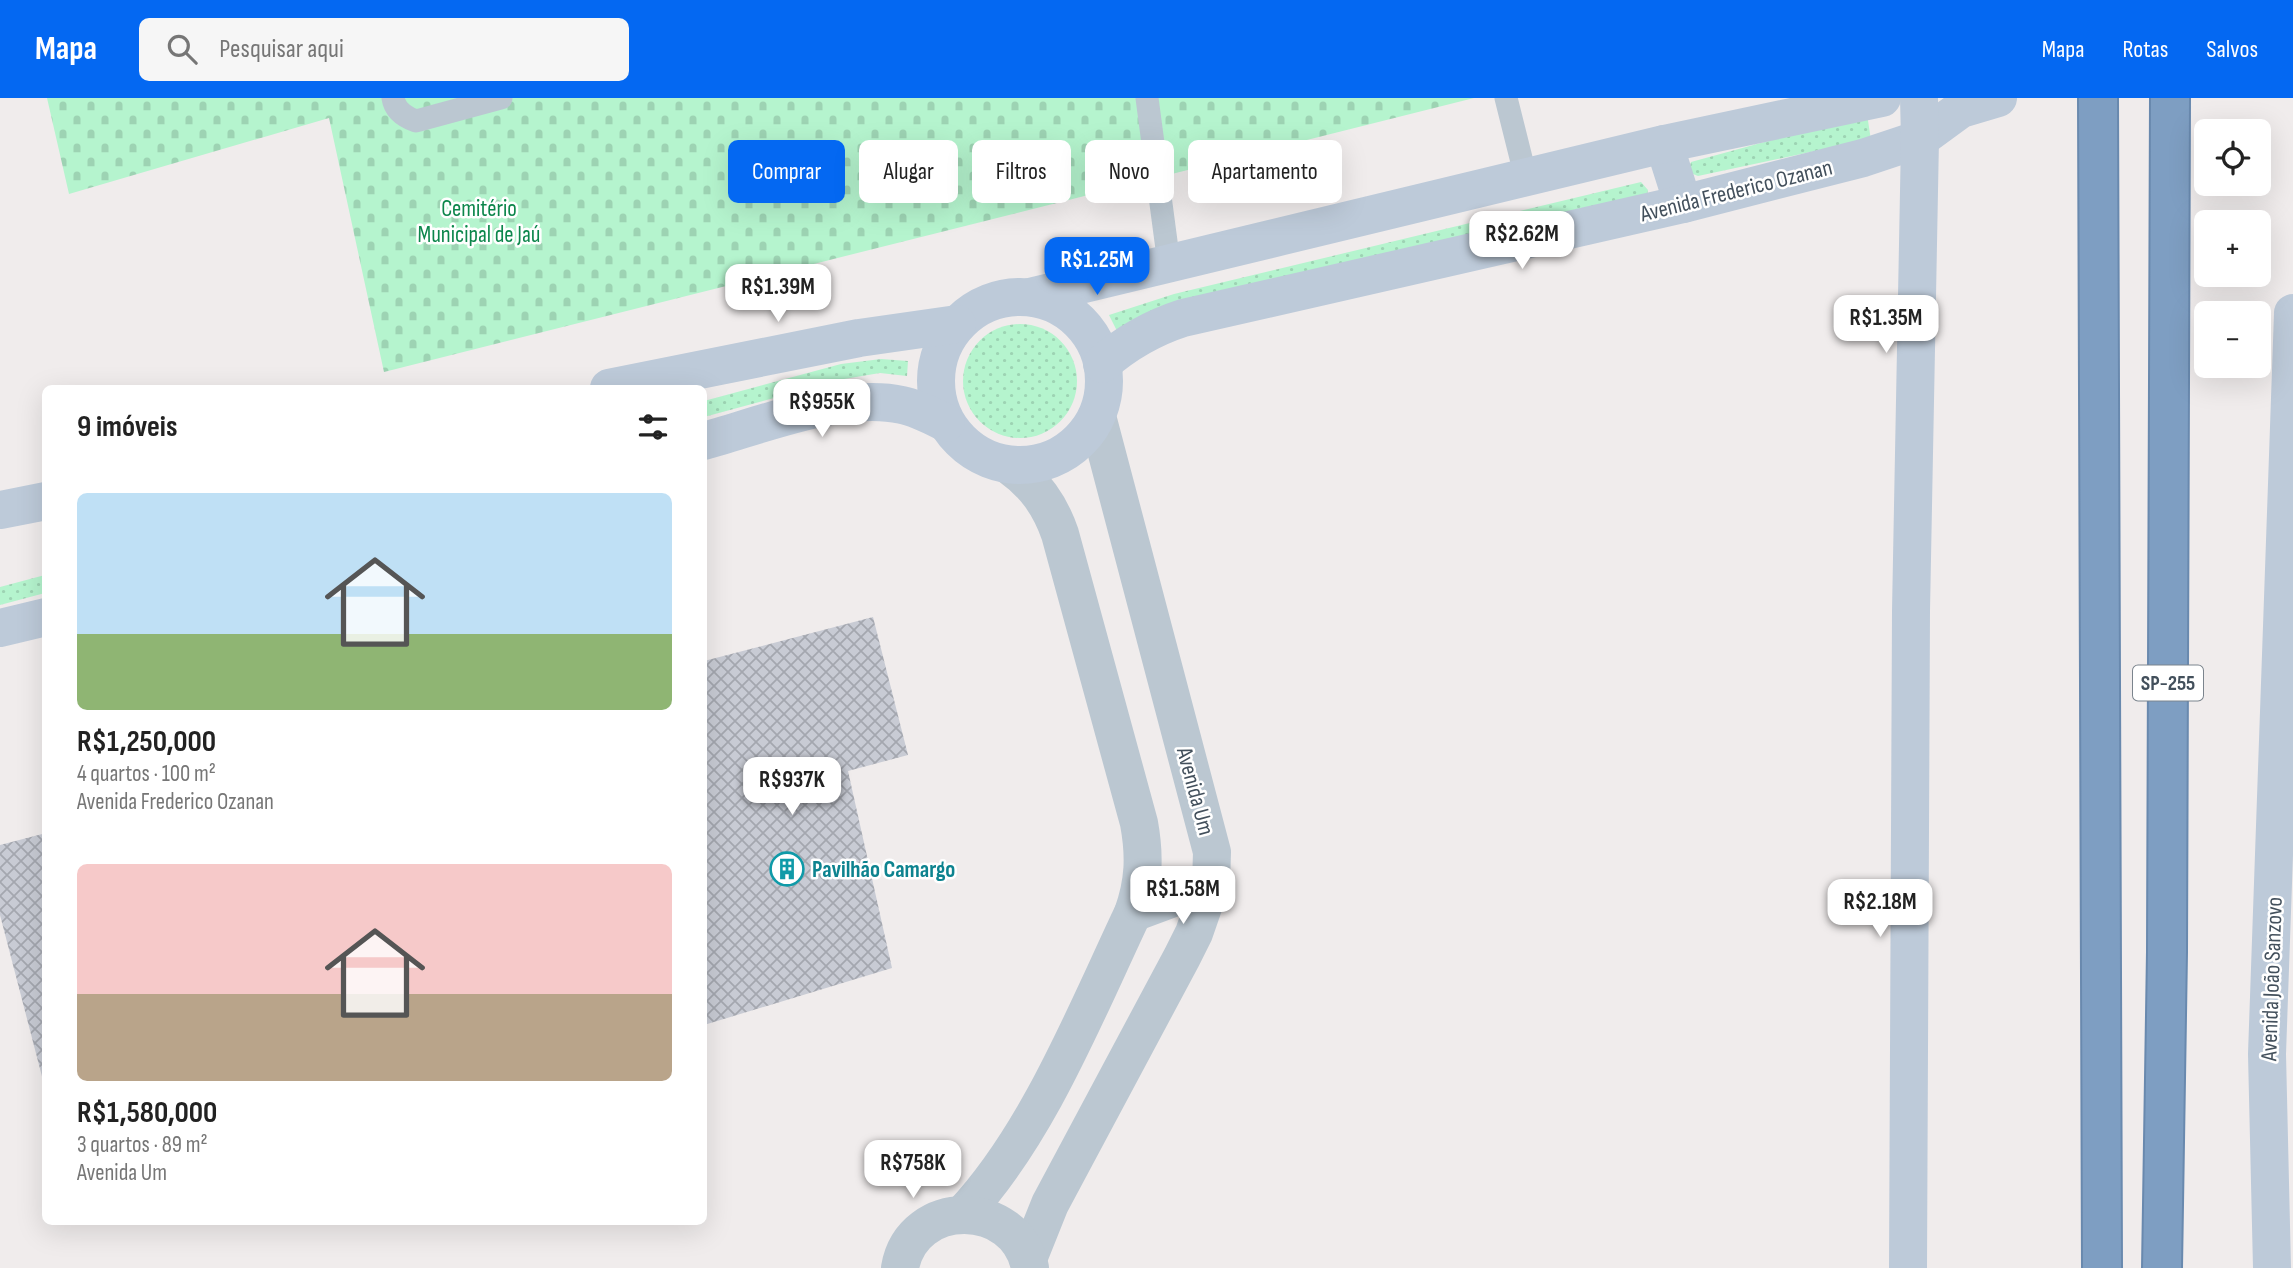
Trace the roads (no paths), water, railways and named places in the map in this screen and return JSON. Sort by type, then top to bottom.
[{"type":"highway","name":"SP-255","points":[[2098,98],[2102,1268]]},
{"type":"highway","name":"SP-255","points":[[2162,1268],[2167,952],[2170,98]]},
{"type":"main road","points":[[1030,297],[1055,304],[1077,319],[1093,339],[1102,364],[1103,390],[1097,416],[1082,438],[1061,455],[1036,464],[1010,466],[984,458],[962,444],[946,423],[937,398],[936,372],[943,346],[957,324],[978,307],[1003,298],[1030,297],[1664,144],[1882,98]]},
{"type":"main road","points":[[1908,1268],[1911,611],[1919,98]]},
{"type":"main road","name":"Avenida Frederico Ozanan","points":[[1102,364],[1139,335],[1183,317],[1683,204],[1863,158],[1920,139],[1948,103],[1998,98]]},
{"type":"main road","points":[[1664,144],[1683,204]]},
{"type":"main road","name":"Avenida João Sanzovo","points":[[2272,1268],[2267,1054],[2293,313]]},
{"type":"main road","points":[[624,385],[859,338],[957,324]]},
{"type":"main road","points":[[707,440],[836,404],[859,401],[905,405],[946,423]]},
{"type":"main road","points":[[0,510],[42,502]]},
{"type":"main road","points":[[0,628],[42,618]]},
{"type":"street","name":"Avenida Um","points":[[1029,1264],[1049,1204],[1182,957],[1194,933],[1211,884],[1212,852],[1097,416]]},
{"type":"street","points":[[963,1214],[1006,1162],[1058,1071],[1133,914],[1141,892],[1144,869],[1139,823],[1060,534],[1046,502],[1024,476],[1010,466]]},
{"type":"street","points":[[1133,914],[1211,884]]},
{"type":"street","points":[[900,1268],[910,1244],[924,1228],[943,1218],[963,1214],[984,1217],[1003,1226],[1018,1241],[1029,1264]]},
{"type":"lane","points":[[393,98],[403,116],[416,121],[501,98]]},
{"type":"lane","points":[[1147,98],[1169,264]]},
{"type":"lane","points":[[1506,98],[1526,177]]},
{"type":"place","name":"Pavilhão Camargo","points":[[787,869]]},
{"type":"park label","name":"Cemitério Municipal de Jaú","points":[[479,221]]}]
